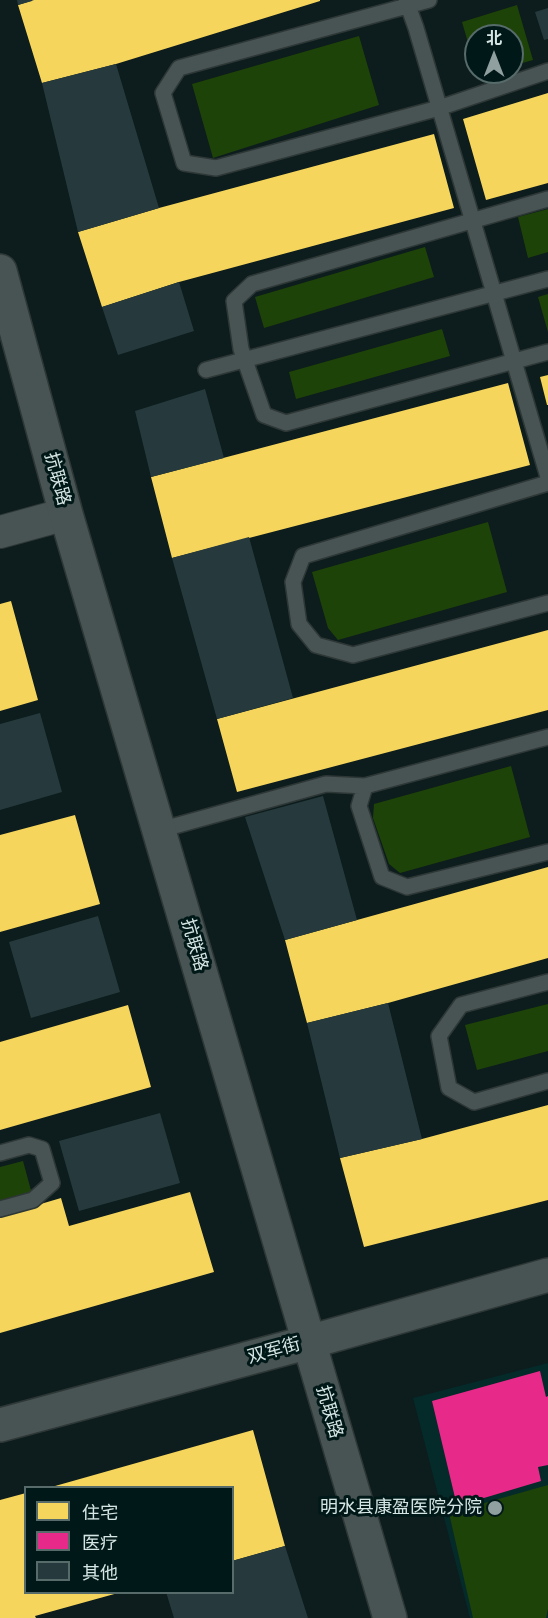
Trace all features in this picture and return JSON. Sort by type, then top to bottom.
[{"type":"street","name":"抗联路","points":[[0,271],[8,333],[66,514],[160,830],[390,1618]]},
{"type":"street","points":[[0,532],[66,514]]},
{"type":"street","name":"双军街","points":[[0,1425],[548,1275]]},
{"type":"lane","points":[[429,0],[407,3],[179,68],[163,93],[184,163],[216,168],[439,108],[548,71]]},
{"type":"lane","points":[[407,3],[548,477]]},
{"type":"lane","points":[[548,199],[252,284],[234,301],[241,350],[264,415],[286,423],[548,352]]},
{"type":"lane","points":[[206,370],[548,279]]},
{"type":"lane","points":[[548,483],[303,556],[293,582],[299,624],[316,645],[353,655],[548,603]]},
{"type":"lane","points":[[160,830],[326,784],[365,786],[548,737]]},
{"type":"lane","points":[[365,786],[359,806],[382,877],[407,887],[548,852]]},
{"type":"lane","points":[[548,982],[462,1005],[439,1036],[449,1088],[474,1102],[548,1081]]},
{"type":"lane","points":[[0,1153],[29,1145],[42,1149],[52,1184],[33,1200],[0,1209]]},
{"type":"shaded area","name":"明水县康盈医院分院","points":[[548,1363],[548,1618],[470,1618],[413,1398]]},
{"type":"green space","points":[[517,5],[523,24],[464,24],[464,29],[462,22]]},
{"type":"green space","points":[[524,29],[533,60],[524,63]]},
{"type":"green space","points":[[359,36],[379,105],[213,158],[192,84]]},
{"type":"green space","points":[[548,209],[548,252],[528,258],[518,217]]},
{"type":"green space","points":[[425,247],[434,277],[264,328],[255,297]]},
{"type":"green space","points":[[548,294],[548,332],[538,297]]},
{"type":"green space","points":[[442,329],[450,356],[296,399],[289,372]]},
{"type":"green space","points":[[488,522],[507,592],[338,640],[328,628],[312,572]]},
{"type":"green space","points":[[511,766],[530,837],[400,873],[389,864],[373,818],[374,804]]},
{"type":"green space","points":[[548,1004],[548,1051],[477,1070],[465,1025]]},
{"type":"green space","points":[[23,1161],[32,1194],[0,1203],[0,1167]]},
{"type":"green space","points":[[548,1485],[548,1609],[546,1618],[473,1618],[449,1513]]},
{"type":"building: 住宅","points":[[34,0],[320,1],[116,64],[42,83],[18,5]]},
{"type":"building: 住宅","points":[[548,93],[548,183],[486,200],[463,119]]},
{"type":"building: 住宅","points":[[434,134],[454,208],[179,282],[102,307],[78,232]]},
{"type":"building: 住宅","points":[[548,375],[548,405],[547,405],[540,377]]},
{"type":"building: 住宅","points":[[508,383],[530,465],[172,558],[151,477]]},
{"type":"building: 住宅","points":[[11,601],[38,700],[0,711],[0,604]]},
{"type":"building: 住宅","points":[[548,630],[548,710],[237,792],[217,719]]},
{"type":"building: 住宅","points":[[75,815],[100,904],[0,932],[0,835]]},
{"type":"building: 住宅","points":[[548,867],[548,958],[307,1023],[285,940]]},
{"type":"building: 住宅","points":[[128,1005],[151,1087],[0,1130],[0,1042]]},
{"type":"building: 住宅","points":[[548,1105],[548,1200],[364,1247],[340,1158],[422,1139]]},
{"type":"building: 住宅","points":[[190,1192],[214,1272],[0,1333],[0,1216],[61,1198],[69,1226]]},
{"type":"building: 住宅","points":[[253,1430],[285,1546],[234,1560],[234,1486],[55,1486]]},
{"type":"building: 住宅","points":[[24,1494],[24,1594],[114,1594],[35,1616],[36,1618],[0,1618],[0,1500]]},
{"type":"building: 医疗","points":[[540,1371],[546,1397],[548,1396],[548,1465],[538,1467],[541,1481],[457,1506],[432,1401]]},
{"type":"building: 其他","points":[[17,0],[32,0],[32,1],[18,5]]},
{"type":"building: 其他","points":[[548,8],[548,39],[544,40],[535,12]]},
{"type":"building: 其他","points":[[116,64],[159,208],[78,232],[42,83]]},
{"type":"building: 其他","points":[[179,282],[194,331],[118,355],[102,307]]},
{"type":"building: 其他","points":[[205,389],[224,458],[151,477],[135,411]]},
{"type":"building: 其他","points":[[249,537],[293,698],[217,719],[172,558]]},
{"type":"building: 其他","points":[[40,713],[62,792],[0,810],[0,724]]},
{"type":"building: 其他","points":[[323,796],[357,920],[285,940],[245,817]]},
{"type":"building: 其他","points":[[98,916],[120,992],[31,1018],[9,942]]},
{"type":"building: 其他","points":[[388,1003],[422,1139],[340,1158],[307,1023]]},
{"type":"building: 其他","points":[[160,1113],[180,1183],[79,1211],[59,1141]]},
{"type":"building: 其他","points":[[285,1546],[308,1618],[174,1618],[167,1594],[234,1594],[234,1560]]},
{"type":"place","name":"明水县康盈医院分院","points":[[495,1508]]}]
